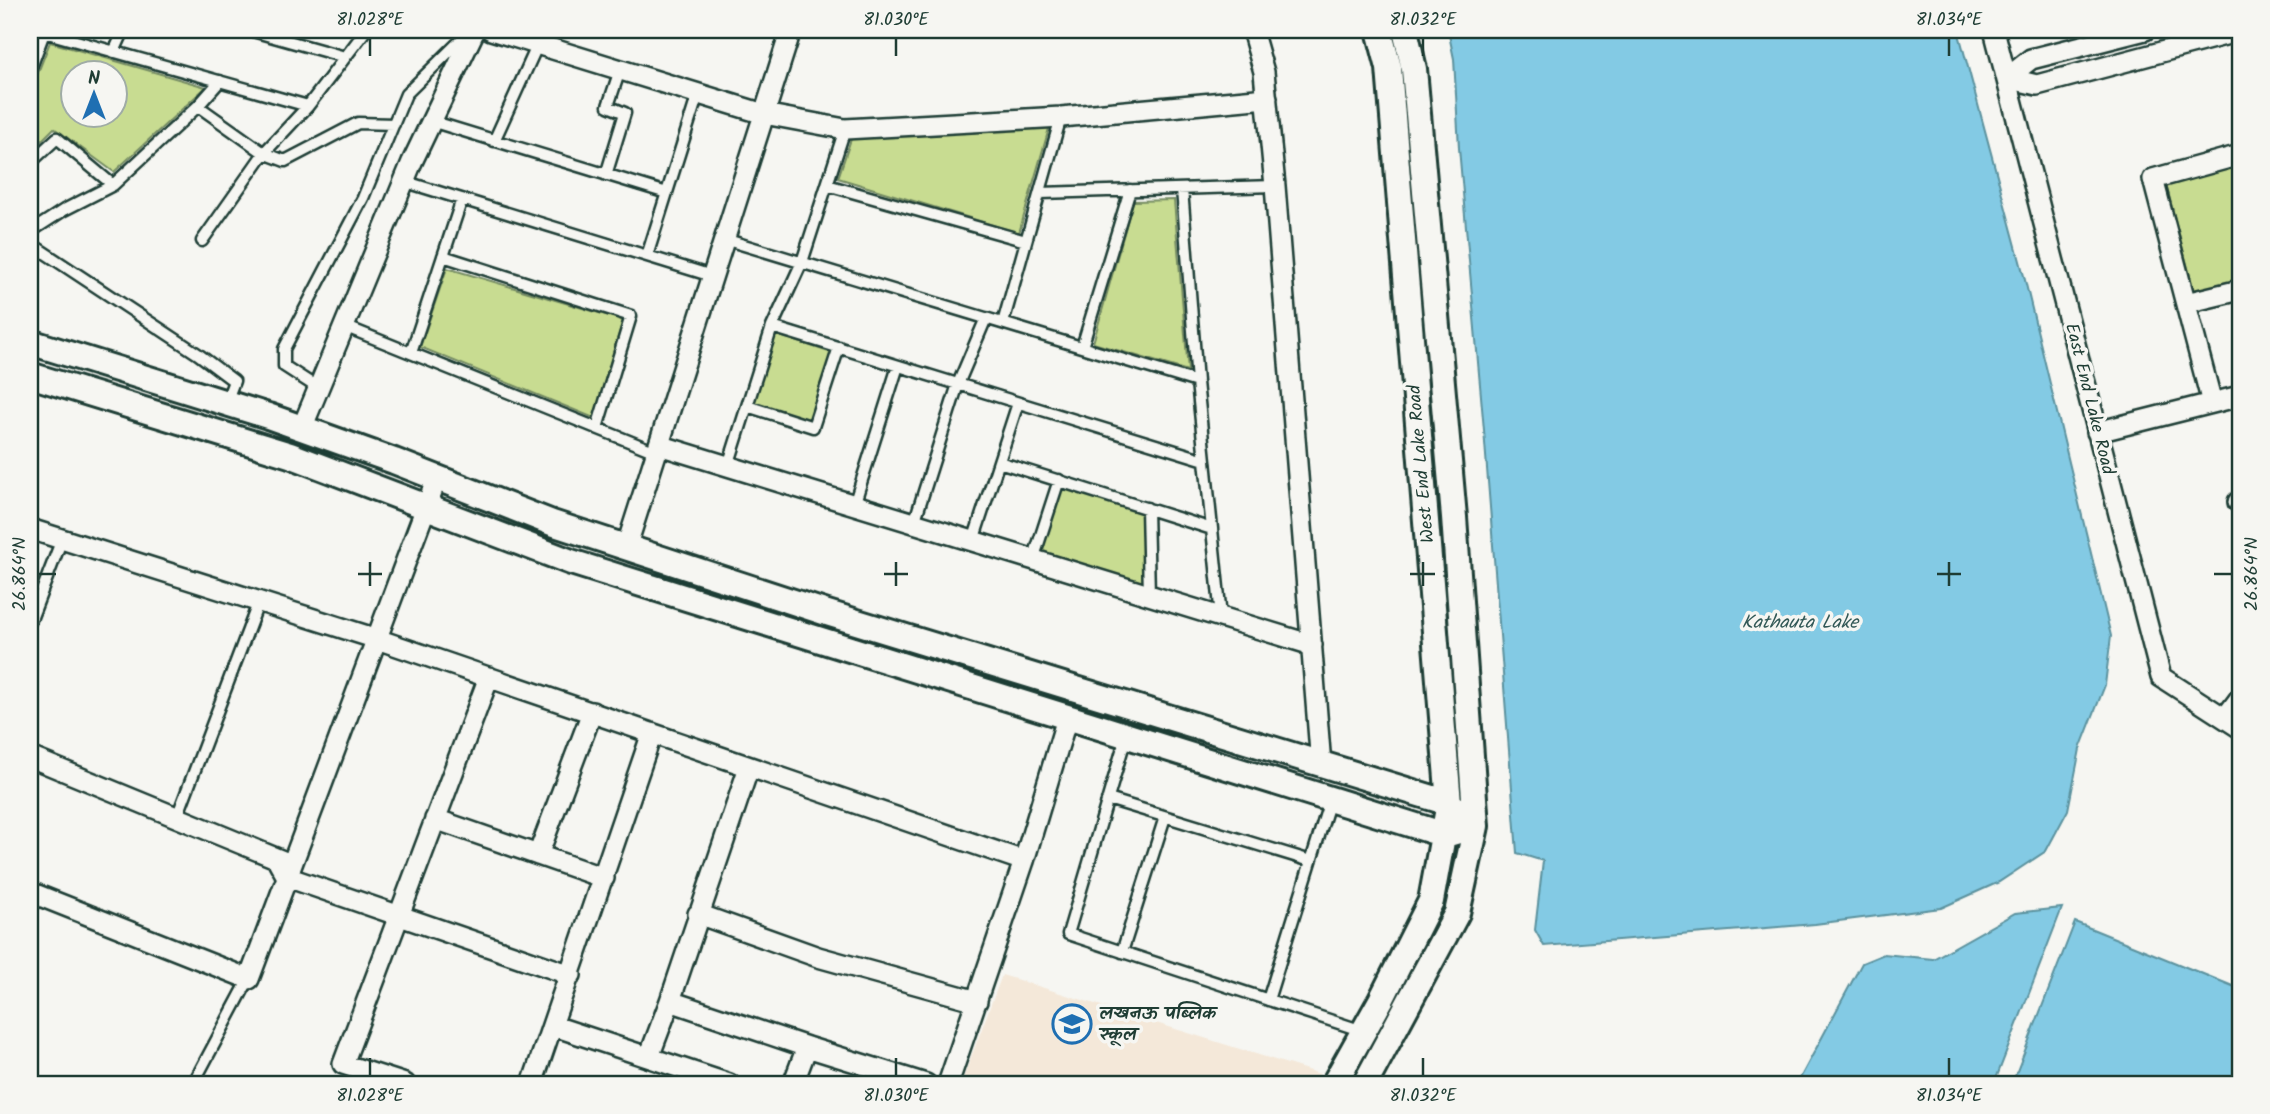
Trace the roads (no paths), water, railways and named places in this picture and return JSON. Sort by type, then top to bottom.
[{"type":"street","points":[[302,428],[403,181],[473,30]]},
{"type":"street","points":[[491,30],[764,114],[845,129],[1061,117],[1267,98]]},
{"type":"street","points":[[626,548],[791,30]]},
{"type":"street","points":[[1252,30],[1264,72],[1267,98],[1321,765]]},
{"type":"street","name":"West End Lake Road","points":[[1346,1081],[1363,1031],[1431,901],[1449,803],[1389,68],[1379,30]]},
{"type":"street","name":"West End Lake Road","points":[[1346,1081],[1457,913],[1476,826],[1457,558],[1417,96],[1405,30]]},
{"type":"street","name":"East End Lake Road","points":[[1994,30],[2161,677],[2232,723]]},
{"type":"street","points":[[2007,78],[2031,59],[2146,30],[2154,54]]},
{"type":"street","points":[[2007,78],[2037,85],[2240,31]]},
{"type":"street","points":[[2213,403],[2153,179],[2240,155]]},
{"type":"street","points":[[2186,303],[2240,290]]},
{"type":"street","points":[[30,342],[302,428],[552,523],[626,548],[838,616],[1449,803],[1476,826]]},
{"type":"street","points":[[30,375],[290,455],[571,562],[1126,737],[1445,835],[1476,826]]},
{"type":"street","points":[[2098,432],[2240,396]]},
{"type":"street","points":[[658,448],[728,466],[1312,645]]},
{"type":"street","points":[[30,892],[249,979],[285,867],[377,639],[437,478]]},
{"type":"street","points":[[30,528],[377,639],[1024,861]]},
{"type":"street","points":[[405,1084],[343,1064],[489,677]]},
{"type":"street","points":[[2232,723],[2240,698]]},
{"type":"street","points":[[538,855],[592,712]]},
{"type":"street","points":[[948,1084],[1024,861],[1067,718]]},
{"type":"street","points":[[532,1084],[652,733]]},
{"type":"street","points":[[30,757],[177,817],[399,916],[571,975]]},
{"type":"street","points":[[649,1058],[749,767]]},
{"type":"street","points":[[435,820],[604,878]]},
{"type":"street","points":[[698,914],[818,957],[977,1001]]},
{"type":"street","points":[[670,1001],[807,1048],[926,1084]]},
{"type":"street","points":[[554,1026],[730,1084]]},
{"type":"street","points":[[793,1084],[807,1048]]},
{"type":"lane","points":[[114,52],[124,30]]},
{"type":"lane","points":[[249,30],[345,57]]},
{"type":"lane","points":[[202,242],[264,153],[308,106],[366,30]]},
{"type":"lane","points":[[318,388],[284,366],[284,349],[363,198],[406,94],[473,30]]},
{"type":"lane","points":[[30,69],[45,31],[308,106]]},
{"type":"lane","points":[[494,141],[538,44]]},
{"type":"lane","points":[[606,175],[625,113],[608,106],[620,70]]},
{"type":"lane","points":[[30,232],[64,209],[113,186],[198,106],[220,81]]},
{"type":"lane","points":[[647,256],[698,94]]},
{"type":"lane","points":[[198,106],[264,153],[285,161],[358,123],[394,124]]},
{"type":"lane","points":[[1003,323],[1061,117]]},
{"type":"lane","points":[[431,121],[667,193]]},
{"type":"lane","points":[[728,466],[772,327],[802,262],[845,129]]},
{"type":"lane","points":[[30,163],[57,138],[113,186]]},
{"type":"lane","points":[[403,181],[712,276]]},
{"type":"lane","points":[[827,185],[1026,241]]},
{"type":"lane","points":[[1040,193],[1275,186]]},
{"type":"lane","points":[[1182,189],[1197,382],[1221,617]]},
{"type":"lane","points":[[1082,347],[1130,190]]},
{"type":"lane","points":[[411,353],[462,199]]},
{"type":"lane","points":[[724,239],[1197,382]]},
{"type":"lane","points":[[30,243],[198,354],[234,381],[225,402]]},
{"type":"lane","points":[[443,256],[631,316],[597,428]]},
{"type":"lane","points":[[914,523],[958,384],[986,318]]},
{"type":"lane","points":[[344,326],[597,428],[658,448]]},
{"type":"lane","points":[[772,327],[1205,460]]},
{"type":"lane","points":[[747,406],[813,427],[839,347]]},
{"type":"lane","points":[[854,505],[898,366]]},
{"type":"lane","points":[[973,541],[1018,402]]},
{"type":"lane","points":[[999,461],[1212,529]]},
{"type":"lane","points":[[1033,559],[1059,480]]},
{"type":"lane","points":[[1147,509],[1149,595]]},
{"type":"lane","points":[[30,622],[62,539]]},
{"type":"lane","points":[[177,817],[259,601]]},
{"type":"lane","points":[[1126,737],[1068,934],[1363,1031]]},
{"type":"lane","points":[[1108,799],[1311,861]]},
{"type":"lane","points":[[1268,1000],[1330,800]]},
{"type":"lane","points":[[1122,952],[1166,817]]},
{"type":"lane","points":[[193,1084],[249,979]]},
{"type":"water","name":"Kathauta Lake","points":[[1448,30],[1958,30],[2024,276],[2111,636],[2105,685],[2080,749],[2068,810],[2046,851],[1999,882],[1941,908],[1815,924],[1544,946],[1535,930],[1543,861],[1517,853],[1454,59]]},
{"type":"water","points":[[2062,908],[1994,1084],[1797,1084],[1862,963],[1884,954],[1933,959],[2015,913]]},
{"type":"water","points":[[2075,922],[2240,989],[2240,1084],[2012,1084]]},
{"type":"place","name":"लखनऊ पब्लिक स्कूल","points":[[1072,1024]]}]
